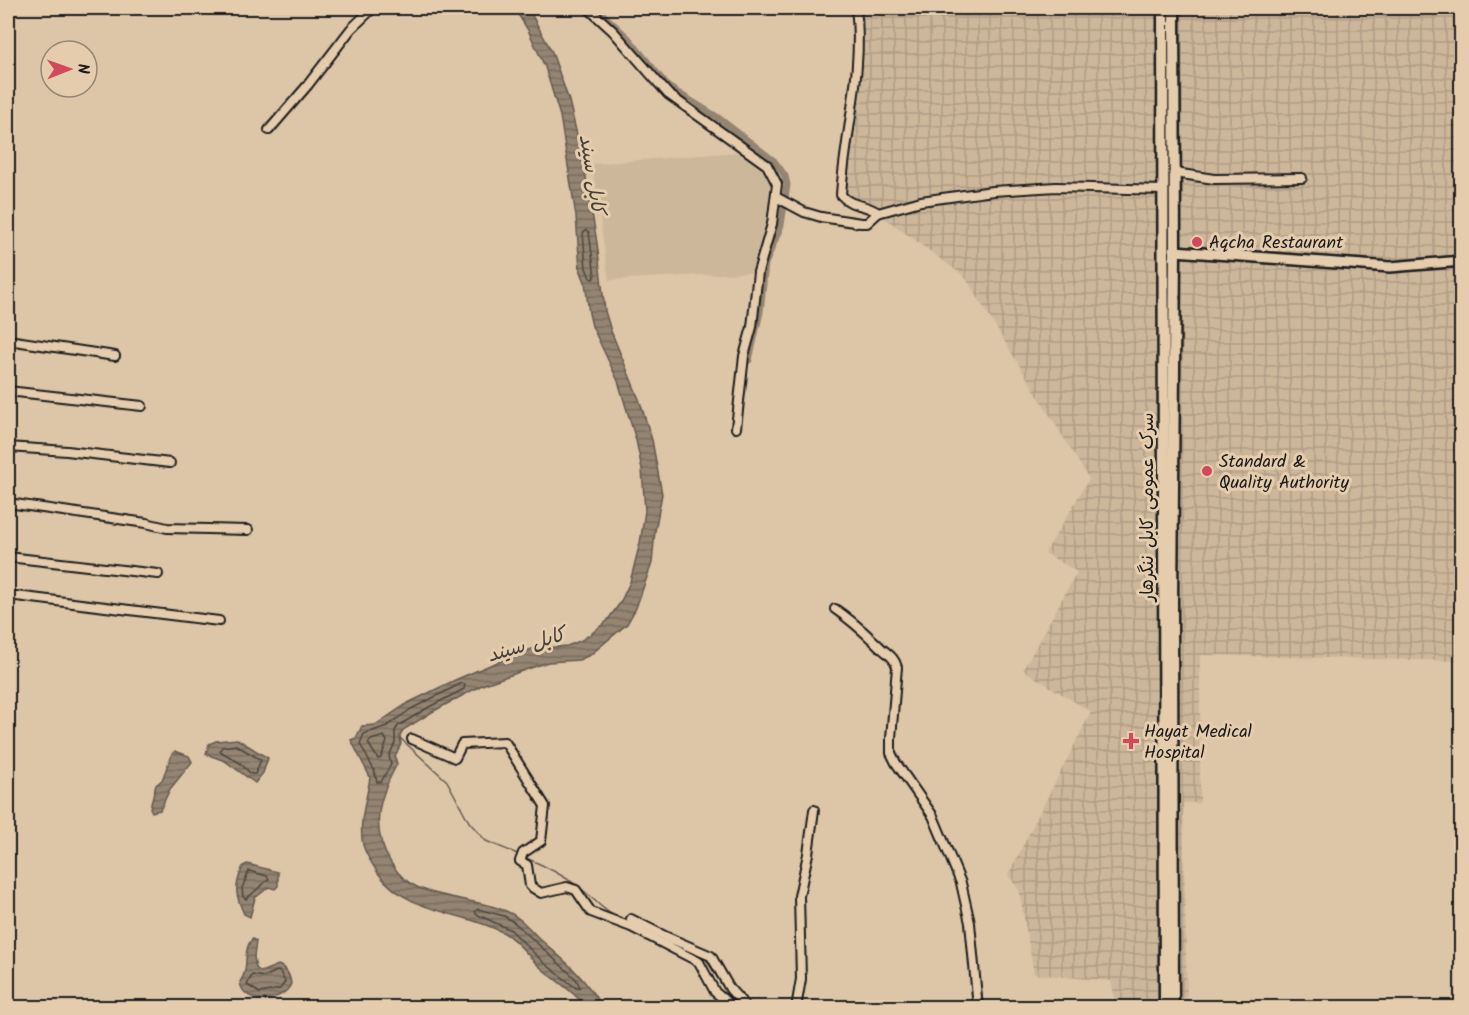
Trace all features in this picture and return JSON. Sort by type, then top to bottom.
[{"type":"highway","name":"سرک عمومی کابل ننگرهار","points":[[1163,8],[1169,31],[1175,173],[1168,675]]},
{"type":"highway","name":"سرک عمومی کابل ننگرهار","points":[[1173,1008],[1169,955],[1163,190],[1169,31],[1174,8]]},
{"type":"highway","name":"سرک عمومی کابل ننگرهار","points":[[1165,1008],[1169,955]]},
{"type":"main road","points":[[1175,251],[1390,267],[1461,261]]},
{"type":"street","points":[[269,130],[351,29],[372,8]]},
{"type":"street","points":[[588,8],[614,31],[668,94],[766,165],[777,184],[772,224],[758,272],[752,327],[744,356],[736,428]]},
{"type":"street","points":[[856,8],[859,31],[858,55],[841,195],[857,206],[875,210],[875,216]]},
{"type":"street","points":[[1175,173],[1214,179],[1302,178]]},
{"type":"street","points":[[776,197],[804,212],[821,217],[867,223],[875,216],[921,201],[1009,189],[1056,187],[1163,190]]},
{"type":"street","points":[[8,340],[116,356]]},
{"type":"street","points":[[8,391],[142,406]]},
{"type":"street","points":[[8,447],[170,463]]},
{"type":"street","points":[[8,503],[167,528],[248,530]]},
{"type":"street","points":[[8,557],[158,574]]},
{"type":"street","points":[[8,595],[219,621]]},
{"type":"street","points":[[835,609],[860,626],[880,648],[895,660],[897,667],[891,753],[933,816],[961,883],[970,923],[978,1008]]},
{"type":"street","points":[[412,739],[455,758],[462,744],[505,741],[545,806],[541,841],[522,857],[527,865],[530,886],[541,893],[567,886],[576,890],[591,912],[631,927],[699,962],[718,994],[734,1008]]},
{"type":"street","points":[[798,1007],[801,979],[799,896],[814,810]]},
{"type":"street","points":[[631,918],[711,956],[730,989],[747,1008]]},
{"type":"shaded area","points":[[856,8],[1461,8],[1461,661],[1200,655],[1200,803],[1183,803],[1187,1007],[1105,1007],[1115,1001],[1111,981],[1034,974],[1019,890],[1008,875],[1091,712],[1023,670],[1077,572],[1045,553],[1089,479],[965,277],[878,213],[844,199],[856,76]]},
{"type":"shaded area","points":[[748,151],[767,165],[777,184],[758,272],[609,280],[592,164]]},
{"type":"water","points":[[514,8],[528,8],[552,52],[569,101],[584,165],[605,311],[639,399],[652,440],[662,494],[652,563],[636,608],[627,624],[590,655],[579,660],[548,662],[482,685],[403,730],[400,736],[401,744],[395,757],[397,764],[381,801],[378,825],[384,850],[405,880],[439,895],[495,907],[516,917],[575,970],[602,1007],[586,1007],[504,933],[420,904],[391,887],[376,870],[363,845],[362,819],[370,777],[351,740],[356,738],[362,726],[375,725],[408,703],[455,680],[532,649],[567,646],[592,633],[607,621],[620,603],[630,582],[640,543],[645,511],[642,469],[636,440],[618,381],[592,326],[585,282],[580,269],[576,216],[560,116],[545,67],[528,30]]},
{"type":"water","points":[[237,739],[268,758],[263,773],[255,783],[225,761],[206,754],[209,744]]},
{"type":"water","points":[[175,751],[189,756],[192,762],[170,789],[160,810],[152,812],[150,808],[156,785],[162,780]]},
{"type":"water","points":[[247,864],[278,872],[278,886],[275,889],[269,887],[255,898],[250,917],[244,914],[237,891],[240,874],[243,866]]},
{"type":"water","points":[[252,939],[256,941],[254,957],[256,968],[261,972],[278,965],[284,968],[289,975],[291,984],[280,995],[264,999],[255,998],[243,990],[240,982],[245,970],[247,949]]},
{"type":"waterway","points":[[596,8],[628,38],[668,87],[717,117],[774,161],[785,176],[787,185],[781,225],[765,264],[760,312],[749,360]]},
{"type":"waterway","points":[[400,738],[447,781],[469,822],[486,841],[520,855]]},
{"type":"waterway","points":[[524,857],[566,878],[620,919]]},
{"type":"waterway","points":[[704,956],[725,990],[739,1005]]},
{"type":"place","name":"Aqcha Restaurant","points":[[1197,242]]},
{"type":"place","name":"Standard & Quality Authority","points":[[1207,471]]},
{"type":"place","name":"Hayat Medical Hospital","points":[[1131,741]]},
{"type":"water label","name":"کابل سيند","points":[[593,174]]},
{"type":"water label","name":"کابل سيند","points":[[526,644]]}]
